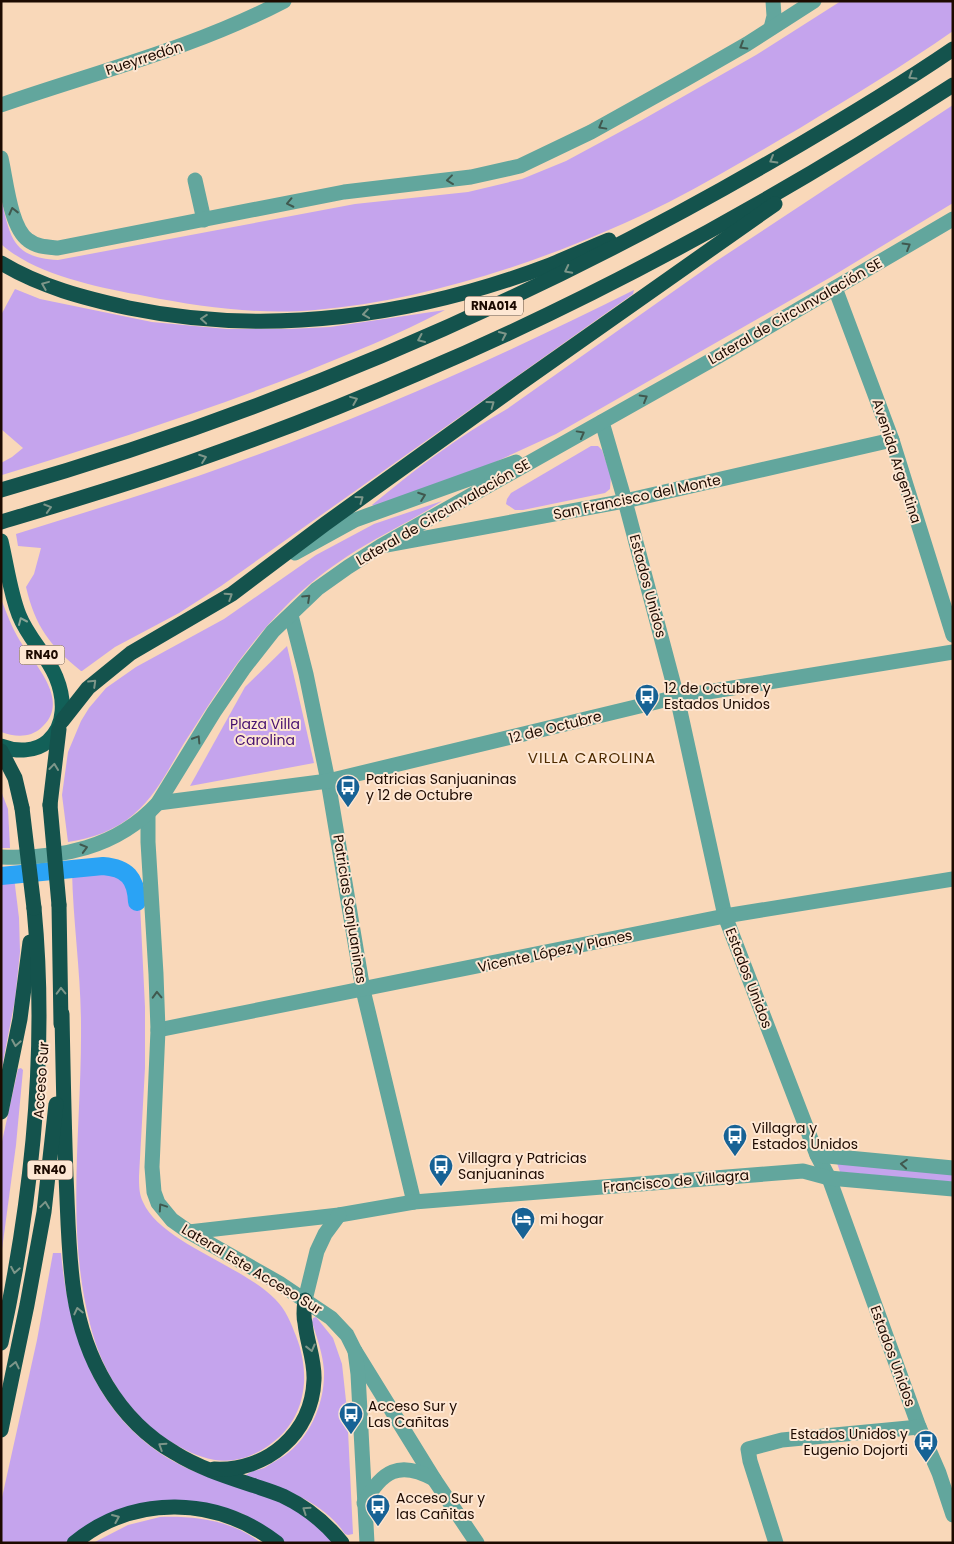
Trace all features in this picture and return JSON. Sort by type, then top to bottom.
[{"type":"highway","name":"RNA014","points":[[1,490],[89,464],[192,429],[314,384],[366,364],[550,279],[670,218],[724,188],[836,123],[953,49]]},
{"type":"highway","name":"RNA014","points":[[1,522],[188,463],[286,427],[421,373],[557,310],[718,226],[858,145],[953,85]]},
{"type":"highway","points":[[1,746],[20,750],[45,744],[88,688],[115,664],[147,643],[214,605],[253,579],[325,524],[510,390],[858,145]]},
{"type":"highway","points":[[1,263],[34,281],[65,293],[157,313],[192,318],[232,320],[320,320],[399,308],[460,294],[549,265],[679,210],[724,188]]},
{"type":"highway","name":"Acceso Sur","points":[[1,541],[19,616],[56,677],[62,698],[50,805],[59,906],[62,1014],[52,1151],[28,1305],[1,1430]]},
{"type":"highway","name":"Acceso Sur","points":[[1,751],[15,778],[22,808],[34,908],[40,997],[35,1124],[25,1216],[1,1344]]},
{"type":"highway","points":[[1,1112],[14,1054],[34,908]]},
{"type":"highway","points":[[62,1014],[68,1234],[74,1293],[80,1322],[95,1363],[104,1381],[130,1418],[156,1442],[206,1468],[282,1495],[297,1503],[324,1523],[342,1543]]},
{"type":"highway","points":[[206,1468],[236,1468],[263,1460],[278,1451],[302,1426],[313,1395],[314,1379],[313,1358],[304,1323],[304,1300]]},
{"type":"highway","points":[[74,1543],[99,1526],[129,1513],[167,1506],[183,1506],[219,1512],[261,1531],[276,1543]]},
{"type":"street","name":"Pueyrredón","points":[[1,105],[181,46],[227,29],[284,1]]},
{"type":"street","points":[[772,28],[774,16],[773,1]]},
{"type":"street","points":[[1,158],[17,226],[21,234],[41,247],[68,248],[344,192],[471,178],[520,166],[591,132],[686,80],[814,1]]},
{"type":"street","points":[[195,180],[204,220]]},
{"type":"street","name":"Lateral de Circunvalación SE","points":[[1,857],[45,856],[71,852],[94,845],[126,830],[153,809],[239,674],[259,648],[317,589],[348,567],[381,546],[602,422],[953,219]]},
{"type":"street","name":"Avenida Argentina","points":[[835,288],[892,440],[953,635]]},
{"type":"street","name":"Estados Unidos","points":[[602,422],[626,501],[677,697],[725,916],[818,1155],[829,1178],[919,1428],[946,1472],[953,1515]]},
{"type":"street","name":"San Francisco del Monte","points":[[381,546],[626,501],[892,440]]},
{"type":"street","points":[[253,579],[324,536],[355,520],[553,450]]},
{"type":"street","name":"Patricias Sanjuaninas","points":[[291,614],[306,674],[328,781],[363,990],[414,1202]]},
{"type":"street","name":"12 de Octubre","points":[[153,809],[328,781],[677,697],[953,652]]},
{"type":"street","name":"Lateral Este Acceso Sur","points":[[153,809],[148,855],[158,1030],[152,1167],[154,1192],[158,1203],[172,1220],[189,1232],[279,1283],[320,1309],[346,1335],[355,1351],[367,1543]]},
{"type":"street","name":"Vicente López y Planes","points":[[158,1030],[725,916],[953,878]]},
{"type":"street","points":[[804,1171],[818,1155],[953,1168]]},
{"type":"street","name":"Francisco de Villagra","points":[[189,1232],[339,1215],[414,1202],[804,1171],[829,1178],[953,1189]]},
{"type":"street","points":[[304,1300],[317,1251],[325,1234],[339,1215]]},
{"type":"street","points":[[355,1351],[476,1543]]},
{"type":"street","points":[[776,1543],[750,1461],[748,1449],[782,1440],[919,1428]]},
{"type":"street","points":[[364,1503],[373,1487],[380,1480],[397,1471],[414,1470],[434,1479]]},
{"type":"green space","points":[[841,1],[953,1],[953,31],[896,69],[800,128],[669,202],[586,240],[496,272],[451,285],[360,305],[315,310],[251,311],[187,304],[69,279],[32,264],[15,255],[1,244],[1,198],[11,234],[22,250],[31,255],[58,260],[355,204],[468,192],[522,179],[566,161],[642,120],[756,55]]},
{"type":"green space","points":[[953,105],[953,203],[831,277],[556,434],[493,463],[374,506],[372,505],[437,454],[507,409],[715,262]]},
{"type":"green space","points":[[15,289],[40,299],[152,322],[227,329],[330,327],[445,310],[373,344],[263,388],[152,427],[2,475],[1,463],[23,448],[1,429],[1,315]]},
{"type":"green space","points":[[634,290],[633,294],[221,586],[179,613],[115,647],[82,671],[52,644],[39,624],[26,587],[34,574],[41,548],[18,546],[16,534],[205,474],[386,405],[536,338]]},
{"type":"green space","points":[[591,446],[598,446],[602,450],[611,476],[610,489],[605,493],[523,510],[515,510],[506,504],[511,493]]},
{"type":"green space","points":[[442,501],[357,550],[300,592],[269,624],[232,670],[164,778],[143,806],[127,820],[111,829],[85,839],[68,842],[62,795],[68,752],[81,721],[106,688],[136,667],[224,619],[316,555],[374,524]]},
{"type":"green space","points":[[1,599],[17,636],[41,672],[52,695],[53,707],[50,718],[32,734],[17,736],[1,732]]},
{"type":"green space","name":"Plaza Villa Carolina","points":[[287,646],[314,763],[190,786],[245,687]]},
{"type":"green space","points":[[1,791],[8,809],[10,848],[1,848]]},
{"type":"green space","points":[[104,868],[118,871],[128,878],[133,889],[135,904],[140,904],[145,1007],[145,1068],[139,1176],[143,1202],[152,1216],[166,1229],[184,1242],[261,1287],[275,1299],[290,1321],[301,1354],[304,1371],[303,1393],[298,1411],[289,1427],[276,1440],[257,1453],[234,1460],[223,1461],[201,1457],[162,1436],[147,1423],[134,1410],[111,1378],[95,1343],[90,1324],[82,1287],[76,1213],[81,1025],[72,871]]},
{"type":"green space","points":[[1,877],[14,877],[19,918],[20,952],[15,1000],[1,1072]]},
{"type":"green space","points":[[21,1068],[23,1070],[16,1145],[1,1257],[1,1146],[18,1069]]},
{"type":"green space","points":[[837,1163],[953,1174],[953,1182],[840,1172]]},
{"type":"green space","points":[[53,1253],[61,1253],[73,1322],[84,1354],[98,1384],[116,1412],[138,1436],[165,1457],[198,1473],[281,1502],[294,1509],[306,1517],[334,1543],[286,1543],[269,1529],[243,1514],[203,1503],[78,1533],[66,1543],[1,1543],[1,1502],[37,1340]]},
{"type":"green space","points":[[316,1317],[333,1338],[342,1364],[347,1410],[353,1534],[348,1535],[325,1512],[313,1504],[288,1491],[246,1475],[264,1468],[284,1456],[301,1440],[314,1419],[319,1407],[324,1383],[321,1352],[312,1322],[313,1318]]},
{"type":"green space","points":[[160,1517],[186,1517],[226,1524],[250,1535],[261,1543],[93,1543],[128,1525]]},
{"type":"waterway","points":[[1,876],[103,866],[111,867],[129,876],[135,887],[137,902]]},
{"type":"place","name":"12 de Octubre y Estados Unidos","points":[[647,717]]},
{"type":"place","name":"Patricias Sanjuaninas y 12 de Octubre","points":[[348,808]]},
{"type":"place","name":"Villagra y Estados Unidos","points":[[735,1157]]},
{"type":"place","name":"Villagra y Patricias Sanjuaninas","points":[[441,1187]]},
{"type":"place","name":"mi hogar","points":[[523,1240]]},
{"type":"place","name":"Acceso Sur y Las Cañitas","points":[[351,1435]]},
{"type":"place","name":"Estados Unidos y Eugenio Dojorti","points":[[926,1463]]},
{"type":"place","name":"Acceso Sur y las Cañitas","points":[[378,1527]]},
{"type":"district","name":"VILLA CAROLINA","points":[[592,758]]}]
